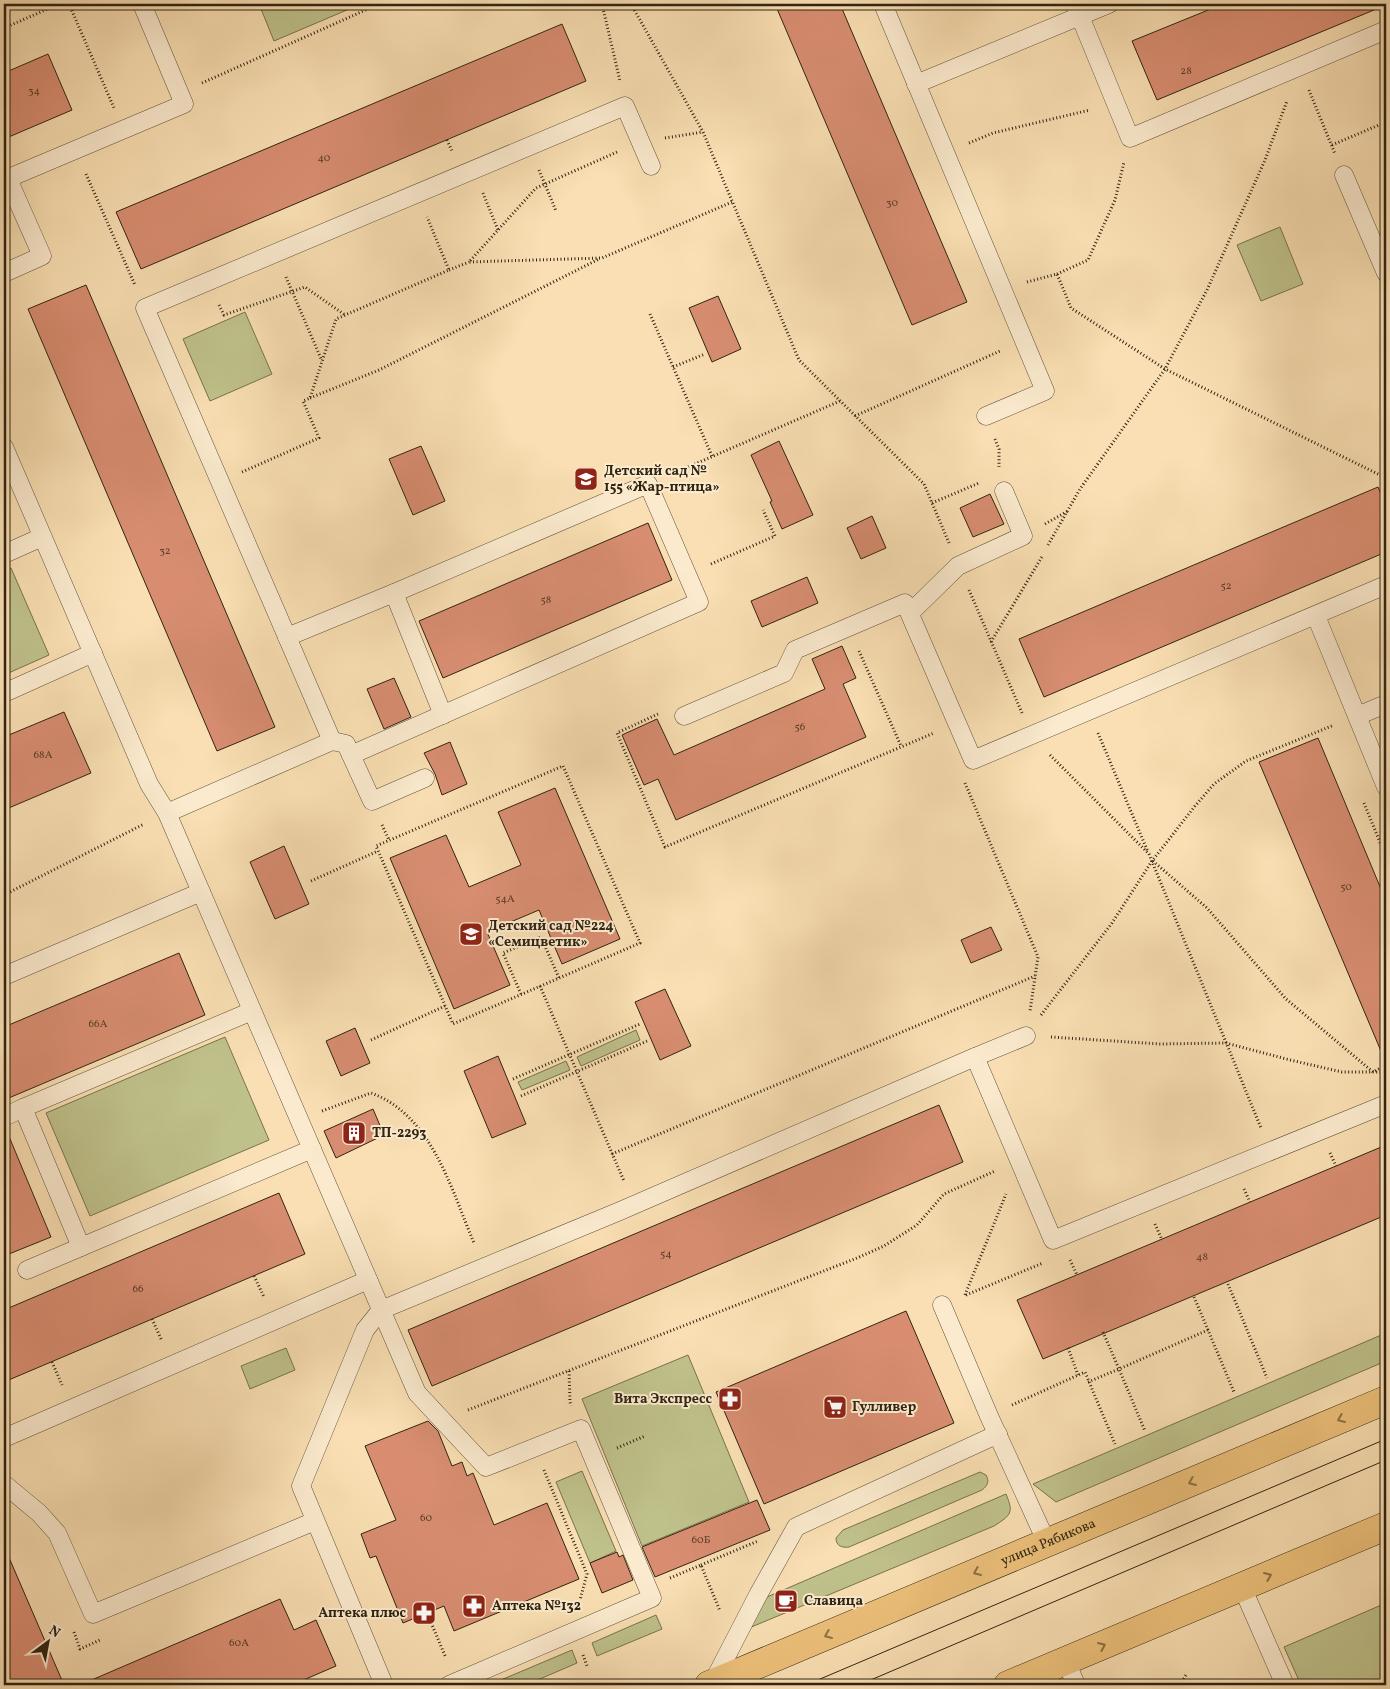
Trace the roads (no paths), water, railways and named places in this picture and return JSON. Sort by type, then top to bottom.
[{"type":"main road","name":"улица Рябикова","points":[[711,1685],[1386,1400]]},
{"type":"main road","points":[[1008,1685],[1071,1673],[1242,1587],[1386,1526]]},
{"type":"lane","points":[[4,273],[42,256],[6,180],[184,104],[142,4]]},
{"type":"lane","points":[[883,4],[1045,391],[986,416]]},
{"type":"lane","points":[[916,84],[1077,10],[1109,4]]},
{"type":"lane","points":[[1077,10],[1130,138],[1386,30]]},
{"type":"lane","points":[[332,741],[145,308],[626,106],[652,166]]},
{"type":"lane","points":[[1344,175],[1386,273]]},
{"type":"lane","points":[[4,447],[149,784],[167,814],[417,1393],[486,1467],[581,1429],[652,1598],[453,1684]]},
{"type":"lane","points":[[287,637],[648,484],[699,602],[351,755]]},
{"type":"lane","points":[[910,613],[958,566],[1023,536],[1004,491]]},
{"type":"lane","points":[[4,554],[42,537]]},
{"type":"lane","points":[[684,716],[784,673],[795,650],[906,603],[973,760],[1386,585]]},
{"type":"lane","points":[[394,593],[443,714]]},
{"type":"lane","points":[[1316,616],[1386,787]]},
{"type":"lane","points":[[4,693],[93,653]]},
{"type":"lane","points":[[1357,716],[1386,704]]},
{"type":"lane","points":[[167,814],[332,741],[346,744],[372,802],[425,778]]},
{"type":"lane","points":[[4,976],[201,892]]},
{"type":"lane","points":[[4,1117],[252,1012]]},
{"type":"lane","points":[[384,1685],[301,1486],[365,1330],[381,1310],[634,1205],[1026,1036]]},
{"type":"lane","points":[[975,1058],[1053,1240],[1386,1104]]},
{"type":"lane","points":[[23,1108],[81,1247]]},
{"type":"lane","points":[[27,1270],[312,1149]]},
{"type":"lane","points":[[4,1438],[368,1280]]},
{"type":"lane","points":[[942,1305],[1047,1543]]},
{"type":"lane","points":[[711,1685],[758,1594],[796,1527],[998,1434]]},
{"type":"lane","points":[[4,1484],[39,1513],[57,1533],[93,1614],[315,1521]]},
{"type":"lane","points":[[1242,1587],[1284,1685]]},
{"type":"tram line","points":[[806,1685],[1386,1439]]},
{"type":"tram line","points":[[859,1685],[1386,1460]]},
{"type":"place","name":"Детский сад № 155 «Жар-птица»","points":[[586,479]]},
{"type":"place","name":"Детский сад №224 «Семицветик»","points":[[471,934]]},
{"type":"place","name":"ТП-2293","points":[[354,1133]]},
{"type":"place","name":"Вита Экспресс","points":[[730,1399]]},
{"type":"place","name":"Гулливер","points":[[835,1407]]},
{"type":"place","name":"Славица","points":[[786,1601]]},
{"type":"place","name":"Аптека №132","points":[[474,1606]]},
{"type":"place","name":"Аптека плюс","points":[[424,1613]]}]
